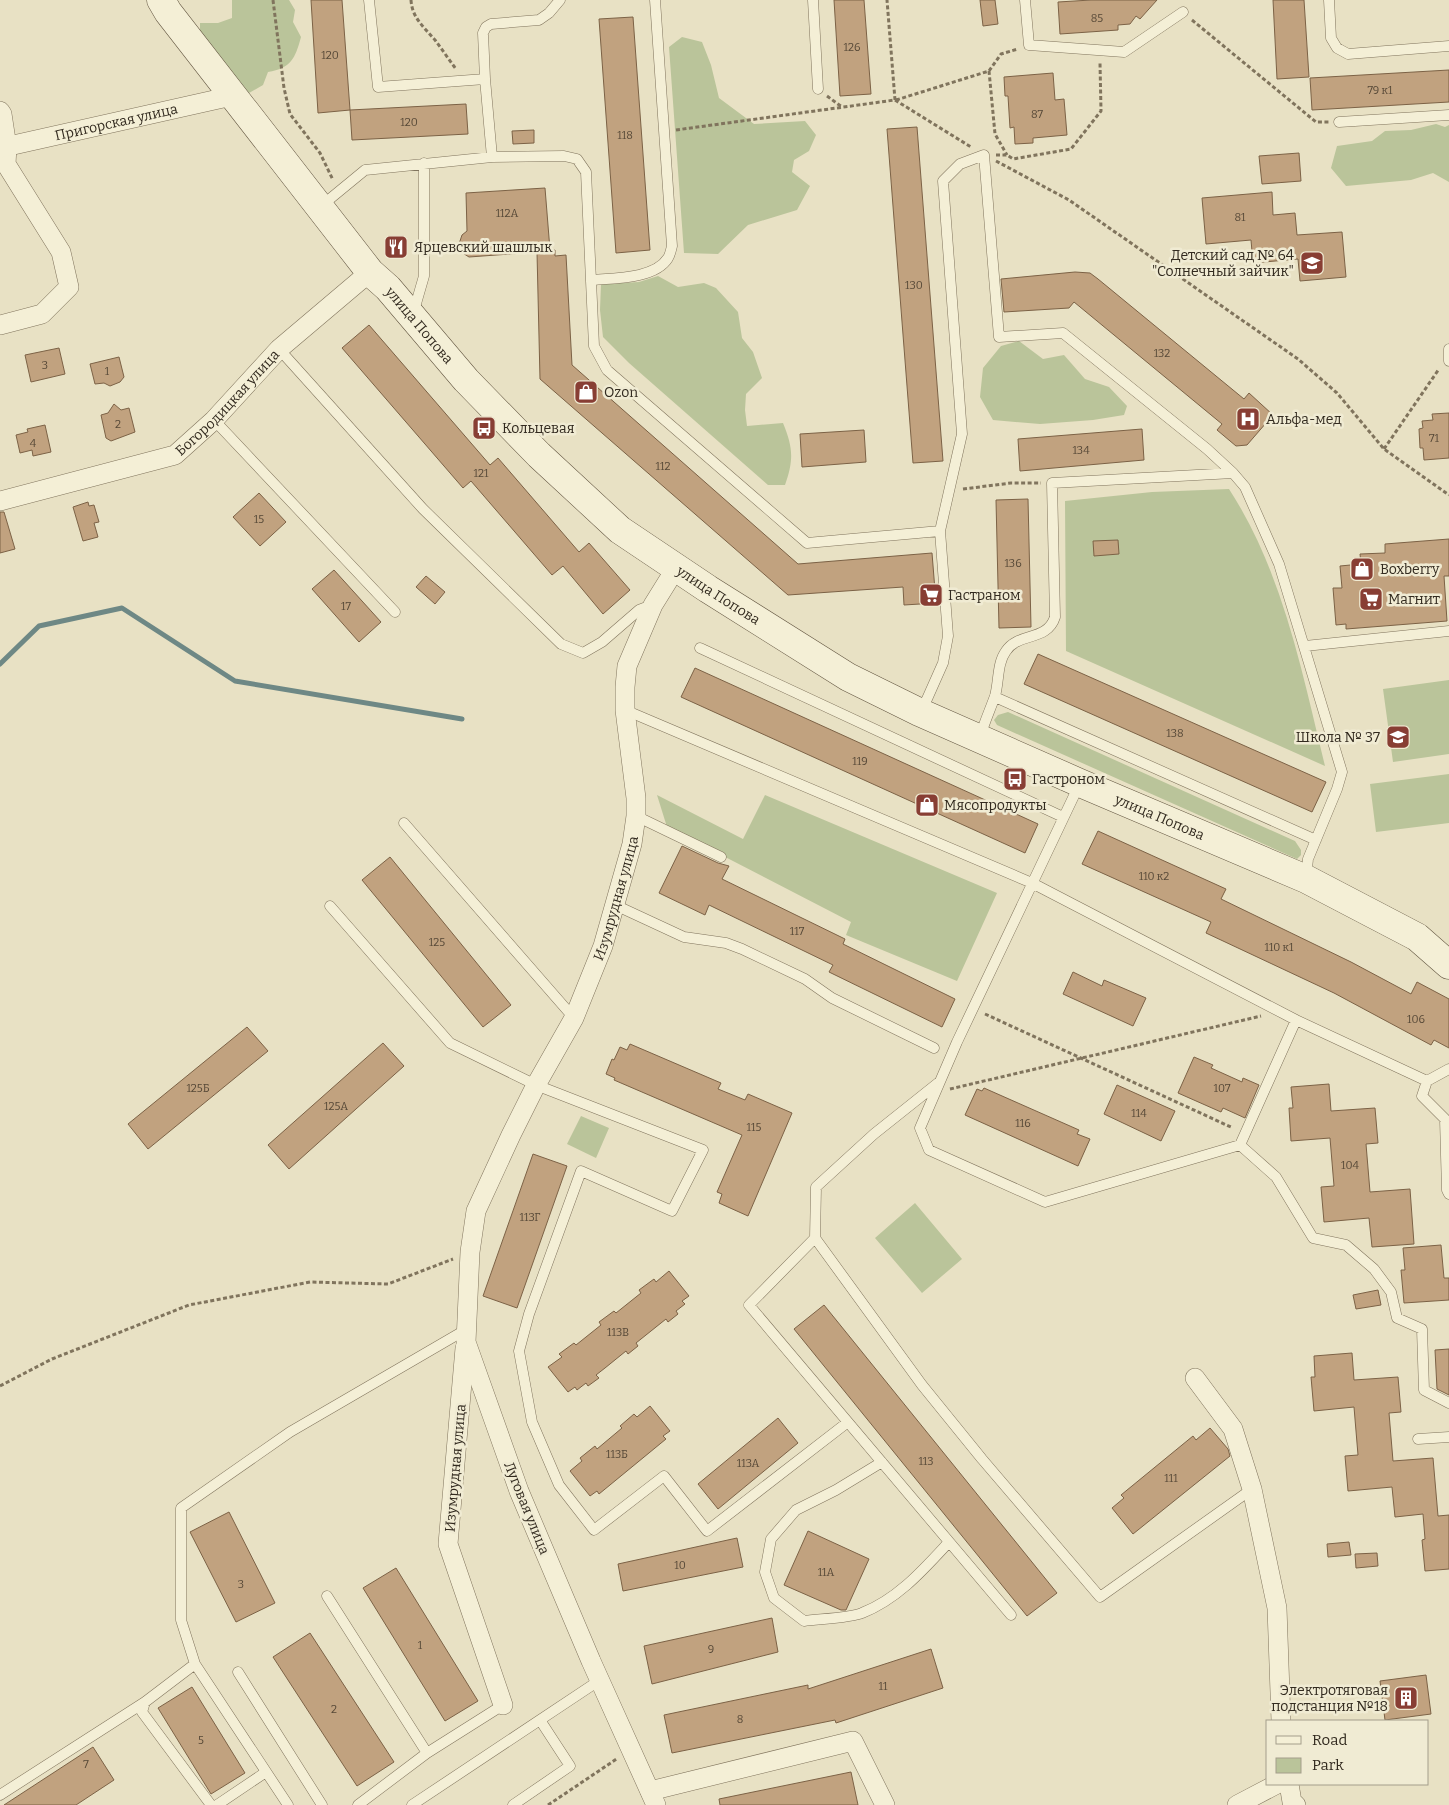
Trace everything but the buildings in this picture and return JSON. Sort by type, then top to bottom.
[{"type":"street","name":"улица Попова","points":[[161,0],[168,12],[232,96],[329,199],[370,272],[388,288],[466,380],[539,455],[620,530],[676,568],[848,677],[919,712],[1306,879],[1417,937],[1449,965]]},
{"type":"street","name":"Пригорская улица","points":[[4,148],[232,96]]},
{"type":"street","points":[[0,111],[2,114],[6,164],[61,252],[69,287],[42,314],[0,325]]},
{"type":"street","name":"Богородицкая улица","points":[[0,501],[175,455],[214,420],[279,349],[370,272]]},
{"type":"street","name":"Изумрудная улица","points":[[476,1211],[510,1135],[574,1018],[603,946],[632,844],[636,816],[629,734],[625,710],[624,687],[627,666],[653,605],[676,568]]},
{"type":"street","name":"Луговая улица","points":[[476,1211],[470,1252],[466,1335],[519,1491],[653,1798],[853,1741],[885,1805]]},
{"type":"street","name":"Изумрудная улица","points":[[466,1335],[448,1544],[503,1705]]},
{"type":"street","points":[[1195,1378],[1233,1429],[1252,1489],[1277,1608],[1281,1720]]},
{"type":"street","points":[[1237,1805],[1275,1785]]},
{"type":"street","points":[[1289,1785],[1292,1802],[1296,1805]]},
{"type":"lane","points":[[369,0],[378,87],[485,80]]},
{"type":"lane","points":[[492,157],[485,80],[483,33],[486,26],[539,20],[550,14],[560,0]]},
{"type":"lane","points":[[591,280],[646,274],[660,267],[668,257],[672,246],[654,0]]},
{"type":"lane","points":[[813,0],[818,89]]},
{"type":"lane","points":[[1025,0],[1029,45],[1124,52],[1183,12]]},
{"type":"lane","points":[[1329,0],[1331,38],[1337,48],[1348,54],[1449,46]]},
{"type":"lane","points":[[1339,122],[1449,115]]},
{"type":"lane","points":[[919,712],[943,663],[948,636],[940,531],[962,434],[942,181],[960,164],[984,155],[999,336],[1063,333],[1207,448],[1245,487],[1279,564],[1342,772],[1308,859],[1306,879]]},
{"type":"lane","points":[[329,199],[365,170],[492,157],[564,156],[577,159],[586,172],[594,346],[607,370],[807,543],[940,531]]},
{"type":"lane","points":[[412,317],[424,276],[424,163]]},
{"type":"lane","points":[[1449,348],[1449,361]]},
{"type":"lane","points":[[279,349],[423,509],[561,644],[583,653],[602,642],[639,610],[653,605]]},
{"type":"lane","points":[[214,420],[395,612]]},
{"type":"lane","points":[[979,738],[994,697],[1002,657],[1006,650],[1012,644],[1044,632],[1052,626],[1055,617],[1052,483],[1233,473]]},
{"type":"lane","points":[[1305,646],[1449,631]]},
{"type":"lane","points":[[700,648],[1063,817]]},
{"type":"lane","points":[[994,697],[1316,840]]},
{"type":"lane","points":[[625,710],[1032,883],[1280,1012],[1426,1081],[1448,1071]]},
{"type":"lane","points":[[1080,783],[973,1009],[920,1128],[928,1150],[1045,1202],[1240,1145],[1296,1020]]},
{"type":"lane","points":[[636,816],[721,858]]},
{"type":"lane","points":[[404,823],[574,1018]]},
{"type":"lane","points":[[615,905],[684,938],[726,943],[742,949],[805,979],[832,998],[934,1048]]},
{"type":"lane","points":[[330,906],[450,1043],[536,1085],[703,1150],[672,1211],[580,1171],[524,1332],[519,1350],[532,1422],[559,1485],[594,1530],[664,1476],[707,1531],[848,1422]]},
{"type":"lane","points":[[940,1081],[874,1134],[816,1187],[815,1238],[922,1385],[982,1459],[1100,1597],[1252,1489]]},
{"type":"lane","points":[[1426,1081],[1422,1096],[1445,1119],[1447,1190],[1449,1194]]},
{"type":"lane","points":[[1240,1145],[1276,1177],[1313,1238],[1346,1245],[1374,1269],[1391,1292],[1397,1318],[1422,1329],[1424,1390],[1449,1403]]},
{"type":"lane","points":[[815,1238],[749,1305],[1011,1615]]},
{"type":"lane","points":[[288,1805],[195,1664],[181,1620],[181,1508],[290,1432],[466,1335]]},
{"type":"lane","points":[[1418,1439],[1449,1437]]},
{"type":"lane","points":[[882,1462],[836,1490],[796,1510],[771,1539],[765,1572],[774,1598],[804,1620],[861,1614],[886,1600],[913,1580],[949,1542]]},
{"type":"lane","points":[[327,1596],[427,1753]]},
{"type":"lane","points":[[0,1795],[145,1702],[195,1664]]},
{"type":"lane","points":[[238,1672],[322,1805]]},
{"type":"lane","points":[[412,1805],[600,1680]]},
{"type":"lane","points":[[145,1702],[142,1712],[211,1805]]},
{"type":"lane","points":[[358,1805],[427,1753],[503,1705]]},
{"type":"lane","points":[[513,1805],[570,1766],[540,1720]]},
{"type":"lane","points":[[218,1805],[266,1772]]},
{"type":"path","points":[[273,0],[284,88],[290,114],[320,153],[329,199]]},
{"type":"path","points":[[411,0],[411,9],[419,24],[435,40],[459,72],[471,80]]},
{"type":"path","points":[[1183,12],[1316,122],[1339,122]]},
{"type":"path","points":[[1029,45],[1001,54],[989,71],[895,100],[984,155],[1069,200],[1298,359],[1337,393],[1384,449],[1449,495]]},
{"type":"path","points":[[984,155],[1006,155],[1013,159],[1071,149],[1101,111],[1100,50]]},
{"type":"path","points":[[989,71],[995,134],[1006,155]]},
{"type":"path","points":[[818,89],[842,108]]},
{"type":"path","points":[[1384,449],[1449,356]]},
{"type":"path","points":[[949,490],[1011,483],[1052,483]]},
{"type":"path","points":[[973,1009],[1245,1134]]},
{"type":"path","points":[[935,1092],[1280,1012]]},
{"type":"path","points":[[0,1386],[52,1359],[189,1305],[310,1282],[388,1284],[470,1252]]},
{"type":"path","points":[[548,1805],[631,1749]]},
{"type":"green space","points":[[232,0],[289,0],[295,10],[293,22],[301,37],[297,51],[291,61],[282,68],[268,72],[263,85],[249,93],[236,85],[200,37],[200,23],[218,23],[232,18]]},
{"type":"green space","points":[[682,37],[702,42],[711,65],[719,98],[754,124],[805,121],[816,135],[809,151],[794,160],[792,172],[810,186],[797,210],[748,225],[718,254],[684,253],[669,47]]},
{"type":"green space","points":[[1436,124],[1445,127],[1449,125],[1449,182],[1433,173],[1411,180],[1346,186],[1331,168],[1337,146],[1372,141],[1385,131],[1411,130]]},
{"type":"green space","points":[[658,276],[678,287],[704,283],[716,288],[738,312],[742,338],[753,352],[762,378],[746,394],[747,426],[783,423],[789,439],[791,454],[790,468],[785,485],[768,485],[629,363],[603,337],[600,310],[601,284],[639,282]]},
{"type":"green space","points":[[1019,341],[1043,359],[1064,355],[1085,379],[1109,387],[1127,406],[1124,415],[1093,420],[1040,424],[993,420],[980,397],[983,368],[1001,346]]},
{"type":"green space","points":[[1229,489],[1248,521],[1264,554],[1277,588],[1299,659],[1325,766],[1066,651],[1065,501],[1152,492]]},
{"type":"green space","points":[[1449,680],[1449,754],[1393,762],[1383,689]]},
{"type":"green space","points":[[1008,712],[1295,841],[1301,850],[1301,855],[1297,859],[997,725],[994,720],[998,715]]},
{"type":"green space","points":[[1449,774],[1449,823],[1376,832],[1370,784]]},
{"type":"green space","points":[[657,795],[743,839],[765,795],[997,893],[957,981],[846,935],[851,922],[667,827]]},
{"type":"green space","points":[[581,1116],[609,1128],[596,1158],[567,1144]]},
{"type":"green space","points":[[915,1203],[962,1259],[922,1293],[875,1238]]},
{"type":"waterway","points":[[0,664],[39,626],[122,608],[235,681],[462,719]]},
{"type":"place","name":"Ярцевский шашлык","points":[[396,247]]},
{"type":"place","name":"Детский сад № 64 \"Солнечный зайчик\"","points":[[1312,263]]},
{"type":"place","name":"Ozon","points":[[586,392]]},
{"type":"place","name":"Альфа-мед","points":[[1248,419]]},
{"type":"place","name":"Кольцевая","points":[[484,428]]},
{"type":"place","name":"Boxberry","points":[[1362,569]]},
{"type":"place","name":"Гастраном","points":[[931,595]]},
{"type":"place","name":"Магнит","points":[[1371,599]]},
{"type":"place","name":"Школа № 37","points":[[1398,737]]},
{"type":"place","name":"Гастроном","points":[[1015,779]]},
{"type":"place","name":"Мясопродукты","points":[[927,805]]},
{"type":"place","name":"Электротяговая подстанция №18","points":[[1406,1698]]}]
